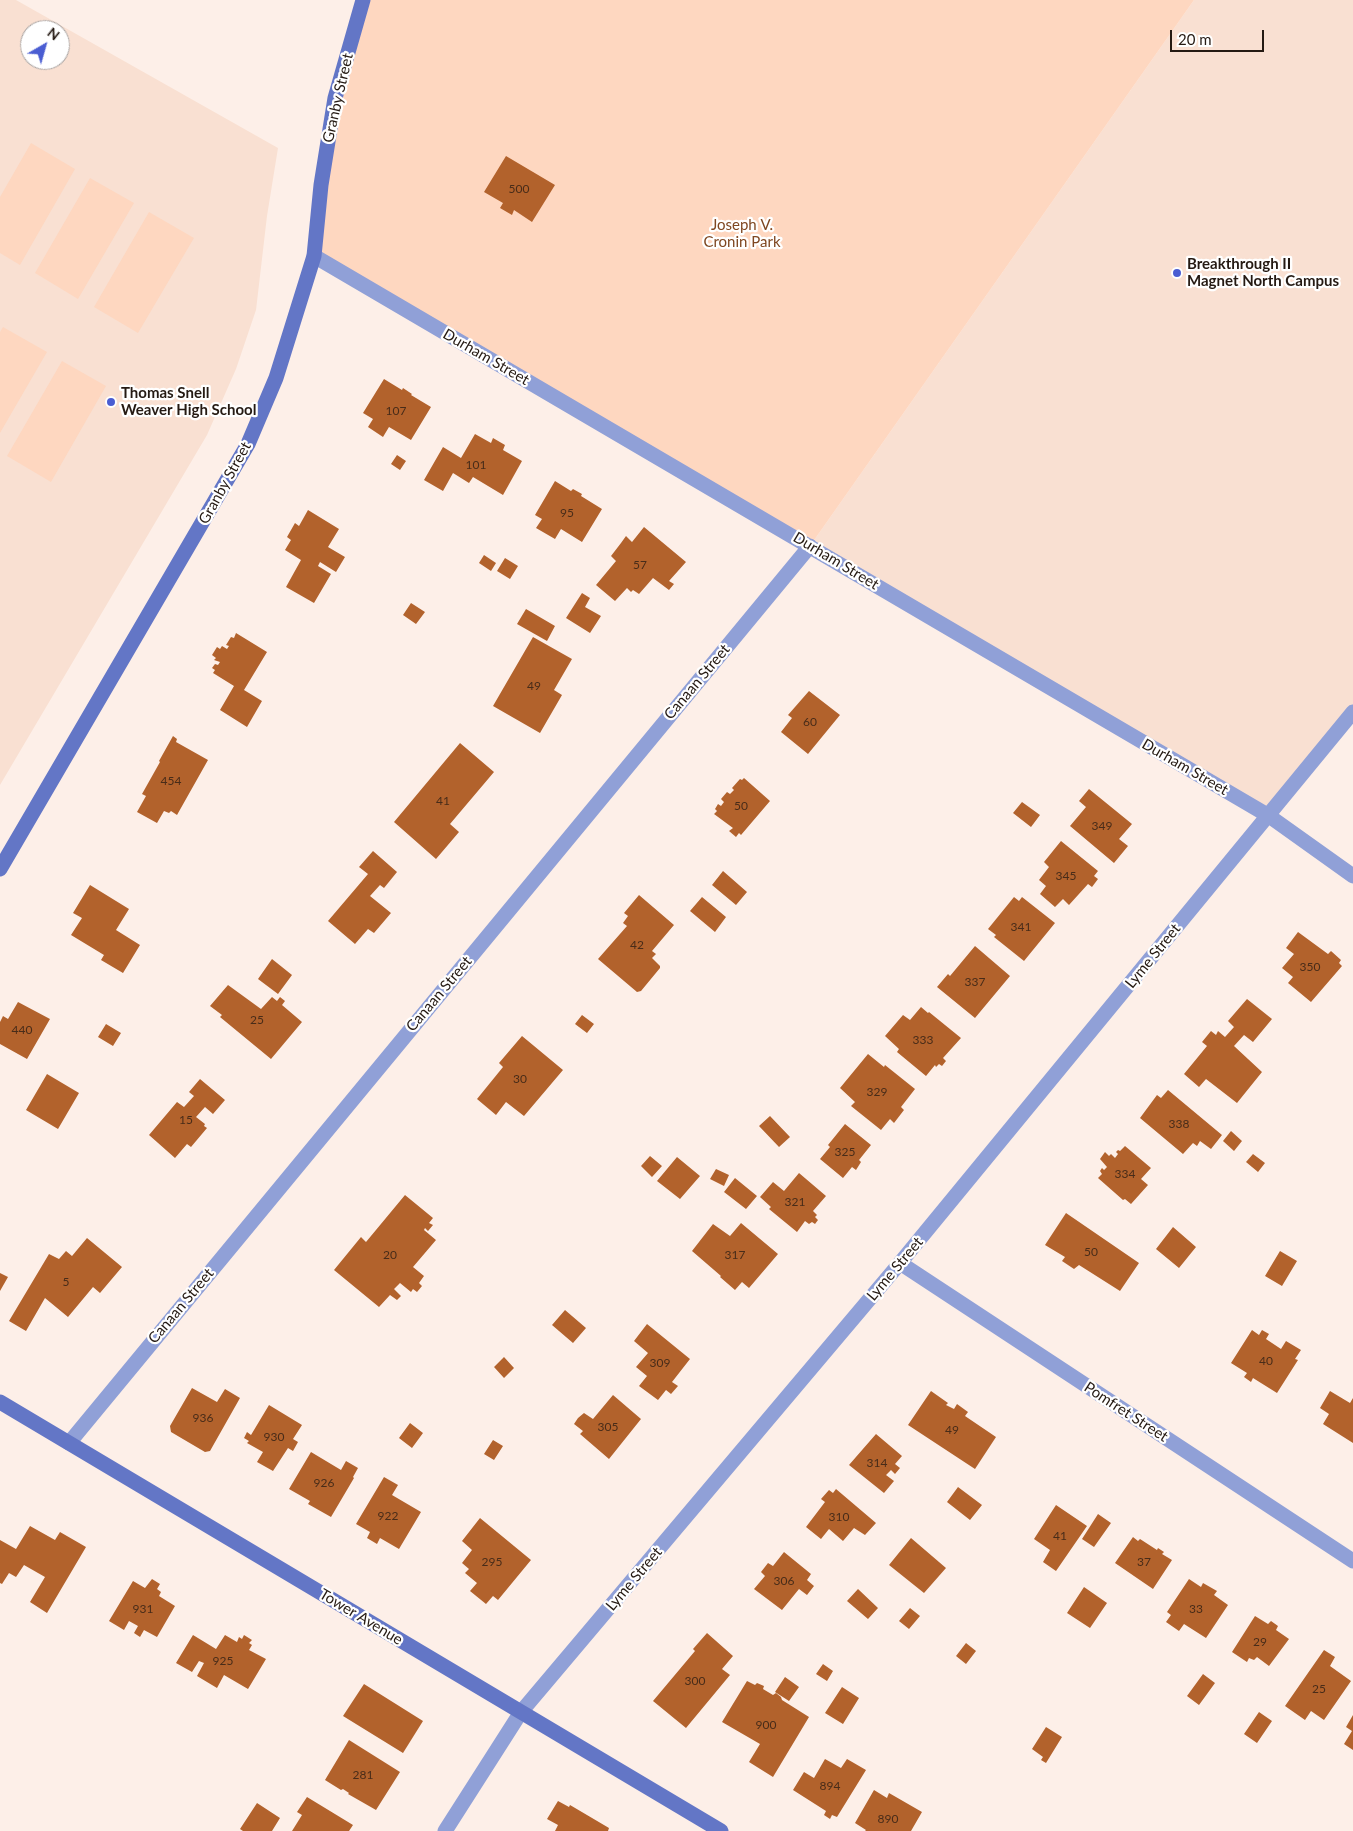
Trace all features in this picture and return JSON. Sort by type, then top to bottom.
[{"type":"main road","name":"Granby Street","points":[[0,869],[248,444],[276,378],[314,256],[321,185],[335,98],[363,0]]},
{"type":"main road","name":"Tower Avenue","points":[[0,1402],[721,1831]]},
{"type":"street","name":"Durham Street","points":[[314,256],[1268,816],[1353,876]]},
{"type":"street","name":"Canaan Street","points":[[69,1443],[810,546]]},
{"type":"street","name":"Lyme Street","points":[[445,1831],[521,1712],[900,1263],[1353,712]]},
{"type":"street","name":"Pomfret Street","points":[[900,1263],[1353,1561]]},
{"type":"shaded area","name":"Thomas Snell Weaver High School","points":[[0,0],[16,0],[51,20],[20,20],[20,70],[70,70],[70,31],[278,148],[267,216],[256,310],[236,369],[207,435],[0,785]]},
{"type":"shaded area","name":"Breakthrough II Magnet North Campus","points":[[1194,0],[1353,0],[1353,712],[1269,816],[810,546]]},
{"type":"green space","name":"Joseph V. Cronin Park","points":[[363,0],[1194,0],[810,546],[314,256],[321,185]]},
{"type":"green space","points":[[31,143],[75,169],[20,265],[0,253],[0,197]]},
{"type":"green space","points":[[90,178],[134,203],[78,299],[35,273]]},
{"type":"green space","points":[[149,212],[194,238],[138,333],[94,307]]},
{"type":"green space","points":[[3,327],[47,352],[0,433],[0,332]]},
{"type":"green space","points":[[62,361],[106,386],[51,482],[7,456]]},
{"type":"building","points":[[506,156],[555,185],[532,222],[514,210],[512,215],[500,208],[503,203],[484,192]]},
{"type":"building","points":[[384,379],[402,390],[403,388],[431,407],[411,440],[389,427],[383,437],[368,427],[373,419],[363,413]]},
{"type":"building","points":[[475,434],[491,443],[493,438],[505,445],[503,450],[522,461],[503,495],[473,477],[469,483],[453,473],[443,491],[424,480],[443,447],[461,458]]},
{"type":"building","points":[[397,455],[406,461],[400,470],[391,464]]},
{"type":"building","points":[[555,481],[571,491],[573,489],[582,494],[581,496],[602,509],[582,542],[561,529],[555,539],[536,528],[542,519],[535,515]]},
{"type":"building","points":[[308,510],[339,529],[328,547],[345,557],[336,572],[320,562],[318,566],[331,574],[314,603],[286,587],[301,560],[285,550],[291,540],[287,537],[295,523],[299,526]]},
{"type":"building","points":[[644,527],[686,562],[669,581],[674,584],[669,590],[653,578],[639,594],[633,590],[631,592],[627,588],[615,601],[596,585],[616,561],[611,556],[626,536],[632,542]]},
{"type":"building","points":[[484,555],[496,563],[491,571],[479,563]]},
{"type":"building","points":[[505,558],[518,566],[510,579],[497,571]]},
{"type":"building","points":[[582,593],[590,598],[585,607],[601,616],[590,633],[566,618]]},
{"type":"building","points":[[411,603],[425,612],[416,624],[403,615]]},
{"type":"building","points":[[526,609],[555,626],[547,641],[517,624]]},
{"type":"building","points":[[236,633],[267,652],[244,690],[262,701],[247,727],[220,710],[234,686],[213,673],[215,670],[212,668],[220,662],[214,660],[216,658],[212,655],[217,647],[220,649],[222,646],[227,649],[229,646],[226,645],[231,637],[234,638]]},
{"type":"building","points":[[533,637],[572,659],[554,690],[562,695],[540,733],[493,706]]},
{"type":"building","points":[[809,691],[840,715],[808,754],[781,732],[792,718],[788,715]]},
{"type":"building","points":[[173,736],[177,739],[176,742],[208,760],[177,815],[171,811],[169,813],[164,811],[157,823],[137,812],[146,796],[142,794]]},
{"type":"building","points":[[460,743],[494,772],[450,824],[459,832],[436,859],[394,822]]},
{"type":"building","points":[[744,778],[770,801],[741,835],[739,833],[736,837],[729,831],[733,828],[714,814],[717,811],[715,809],[718,804],[721,806],[724,802],[721,799],[727,792],[730,794],[734,790],[732,788],[740,779]]},
{"type":"building","points":[[1089,789],[1132,824],[1119,839],[1128,846],[1114,863],[1070,826],[1086,807],[1079,801]]},
{"type":"building","points":[[1022,802],[1040,815],[1031,827],[1013,813]]},
{"type":"building","points":[[1061,841],[1098,871],[1094,876],[1098,879],[1092,887],[1088,884],[1069,905],[1063,899],[1055,907],[1040,894],[1046,886],[1039,880],[1049,867],[1044,862]]},
{"type":"building","points":[[373,851],[397,872],[384,888],[380,885],[370,896],[391,913],[374,933],[368,929],[355,944],[328,921],[368,874],[359,867]]},
{"type":"building","points":[[723,871],[747,892],[736,905],[712,885]]},
{"type":"building","points":[[90,885],[129,909],[116,930],[140,945],[123,973],[101,960],[104,955],[71,935],[82,918],[73,913]]},
{"type":"building","points":[[639,895],[674,925],[652,951],[656,954],[652,958],[660,968],[641,991],[637,992],[598,959],[627,926],[623,923],[628,916],[624,913]]},
{"type":"building","points":[[702,897],[726,917],[715,932],[690,911]]},
{"type":"building","points":[[1014,897],[1019,901],[1022,897],[1055,923],[1024,961],[994,937],[996,935],[988,929]]},
{"type":"building","points":[[1298,932],[1328,954],[1331,951],[1341,960],[1339,963],[1342,966],[1311,1002],[1288,983],[1293,977],[1282,968],[1294,954],[1286,948]]},
{"type":"building","points":[[975,946],[1010,976],[975,1018],[937,987],[948,974],[950,976]]},
{"type":"building","points":[[272,959],[292,975],[278,994],[258,979]]},
{"type":"building","points":[[228,985],[261,1009],[272,997],[277,1001],[280,997],[285,1001],[282,1005],[302,1022],[271,1059],[220,1017],[222,1015],[210,1006]]},
{"type":"building","points":[[1247,999],[1272,1019],[1253,1042],[1244,1035],[1234,1046],[1262,1072],[1237,1103],[1206,1079],[1199,1087],[1184,1074],[1207,1046],[1202,1042],[1211,1031],[1216,1035],[1218,1031],[1225,1037],[1234,1027],[1228,1021]]},
{"type":"building","points":[[18,1002],[50,1019],[27,1059],[0,1044],[0,1022],[3,1016],[8,1019]]},
{"type":"building","points":[[921,1007],[961,1038],[943,1058],[946,1061],[942,1066],[939,1064],[936,1067],[935,1065],[926,1076],[897,1052],[899,1049],[885,1036],[903,1015],[910,1020]]},
{"type":"building","points":[[582,1015],[594,1024],[587,1033],[575,1024]]},
{"type":"building","points":[[106,1024],[121,1033],[113,1046],[98,1037]]},
{"type":"building","points":[[522,1036],[563,1070],[524,1116],[506,1102],[496,1115],[477,1099],[503,1067],[499,1063]]},
{"type":"building","points":[[868,1054],[915,1089],[901,1107],[904,1110],[894,1123],[890,1119],[881,1130],[851,1106],[855,1102],[840,1088]]},
{"type":"building","points":[[47,1074],[79,1093],[58,1129],[26,1110]]},
{"type":"building","points":[[200,1079],[225,1100],[213,1114],[205,1107],[196,1117],[207,1128],[191,1147],[187,1144],[175,1158],[149,1135],[177,1102],[184,1107],[194,1096],[189,1092]]},
{"type":"building","points":[[1168,1090],[1222,1135],[1211,1149],[1200,1141],[1197,1146],[1193,1143],[1183,1154],[1140,1118],[1157,1095],[1161,1098]]},
{"type":"building","points":[[770,1116],[790,1137],[779,1147],[759,1126]]},
{"type":"building","points":[[845,1124],[871,1145],[859,1160],[861,1162],[856,1170],[852,1167],[843,1178],[820,1159],[830,1147],[828,1145]]},
{"type":"building","points":[[1231,1131],[1242,1141],[1234,1151],[1223,1141]]},
{"type":"building","points":[[1125,1146],[1151,1168],[1141,1179],[1148,1185],[1131,1204],[1125,1199],[1123,1200],[1098,1178],[1102,1174],[1100,1171],[1102,1168],[1104,1170],[1107,1167],[1100,1159],[1105,1152],[1115,1158],[1118,1154],[1116,1152]]},
{"type":"building","points":[[1253,1154],[1265,1163],[1258,1172],[1246,1162]]},
{"type":"building","points":[[650,1156],[662,1166],[652,1177],[641,1166]]},
{"type":"building","points":[[677,1157],[700,1176],[680,1199],[657,1181]]},
{"type":"building","points":[[716,1169],[729,1175],[724,1186],[710,1179]]},
{"type":"building","points":[[799,1173],[826,1196],[813,1211],[817,1215],[815,1217],[818,1220],[815,1224],[812,1222],[809,1224],[805,1221],[797,1232],[769,1209],[771,1207],[760,1197],[773,1182],[784,1191]]},
{"type":"building","points":[[735,1178],[757,1196],[746,1209],[724,1192]]},
{"type":"building","points":[[405,1195],[433,1218],[429,1223],[433,1225],[428,1231],[425,1228],[424,1230],[436,1240],[413,1267],[424,1276],[419,1283],[422,1286],[417,1292],[413,1289],[411,1292],[400,1283],[394,1289],[401,1296],[397,1300],[390,1295],[379,1307],[334,1270],[361,1237],[366,1242]]},
{"type":"building","points":[[1066,1213],[1139,1263],[1120,1291],[1079,1265],[1074,1269],[1062,1261],[1065,1257],[1045,1245]]},
{"type":"building","points":[[741,1223],[778,1254],[749,1288],[742,1282],[735,1290],[692,1251],[713,1224],[730,1236]]},
{"type":"building","points":[[1173,1227],[1196,1247],[1179,1268],[1156,1249]]},
{"type":"building","points":[[87,1238],[122,1267],[100,1293],[93,1287],[68,1317],[45,1298],[26,1331],[9,1321],[49,1254],[59,1259],[66,1251],[72,1256]]},
{"type":"building","points":[[1280,1251],[1297,1261],[1282,1286],[1265,1276]]},
{"type":"building","points":[[0,1273],[8,1277],[0,1291]]},
{"type":"building","points":[[565,1310],[586,1328],[573,1343],[552,1325]]},
{"type":"building","points":[[647,1324],[690,1359],[672,1382],[678,1386],[671,1394],[666,1390],[658,1400],[639,1386],[647,1376],[636,1367],[648,1353],[634,1341]]},
{"type":"building","points":[[1252,1330],[1259,1335],[1262,1330],[1269,1334],[1266,1339],[1281,1349],[1286,1341],[1301,1350],[1295,1359],[1298,1360],[1277,1393],[1253,1378],[1251,1382],[1244,1377],[1247,1373],[1231,1363]]},
{"type":"building","points":[[504,1357],[514,1368],[504,1378],[494,1367]]},
{"type":"building","points":[[192,1388],[217,1402],[225,1389],[240,1398],[210,1451],[205,1452],[171,1432],[170,1426]]},
{"type":"building","points":[[931,1391],[948,1403],[946,1405],[954,1409],[957,1404],[968,1412],[965,1416],[996,1437],[975,1469],[908,1425]]},
{"type":"building","points":[[1330,1391],[1350,1403],[1353,1398],[1353,1443],[1323,1424],[1329,1414],[1320,1408]]},
{"type":"building","points":[[613,1395],[641,1419],[609,1459],[580,1434],[583,1431],[574,1424],[584,1413],[593,1419]]},
{"type":"building","points":[[269,1405],[302,1425],[293,1439],[298,1442],[293,1451],[288,1448],[273,1471],[257,1462],[263,1452],[247,1443],[249,1441],[244,1438],[247,1432],[251,1435]]},
{"type":"building","points":[[410,1423],[423,1433],[412,1448],[399,1438]]},
{"type":"building","points":[[876,1434],[902,1456],[895,1464],[900,1468],[895,1474],[891,1470],[886,1475],[894,1481],[884,1493],[849,1465]]},
{"type":"building","points":[[493,1440],[503,1446],[494,1460],[484,1454]]},
{"type":"building","points":[[311,1452],[341,1470],[346,1461],[358,1468],[331,1517],[308,1504],[310,1501],[289,1489]]},
{"type":"building","points":[[384,1477],[398,1485],[392,1495],[421,1512],[399,1549],[380,1538],[377,1544],[367,1538],[370,1532],[356,1524]]},
{"type":"building","points":[[958,1487],[982,1505],[970,1520],[947,1502]]},
{"type":"building","points":[[836,1489],[876,1523],[865,1535],[854,1528],[843,1541],[829,1529],[821,1539],[806,1527],[825,1502],[821,1499],[829,1490],[833,1493]]},
{"type":"building","points":[[1056,1505],[1087,1526],[1056,1571],[1043,1562],[1050,1550],[1034,1539]]},
{"type":"building","points":[[1098,1514],[1111,1523],[1094,1547],[1082,1539]]},
{"type":"building","points":[[480,1518],[531,1560],[498,1600],[493,1596],[486,1604],[470,1591],[477,1583],[465,1573],[469,1569],[462,1563],[472,1550],[462,1541]]},
{"type":"building","points":[[30,1526],[55,1540],[60,1532],[86,1547],[47,1613],[30,1602],[45,1577],[24,1565],[16,1577],[9,1573],[2,1584],[0,1583],[0,1540],[16,1549]]},
{"type":"building","points":[[1133,1537],[1138,1541],[1140,1539],[1157,1550],[1158,1548],[1164,1552],[1162,1554],[1172,1560],[1153,1589],[1115,1563]]},
{"type":"building","points":[[911,1538],[946,1568],[924,1593],[889,1565]]},
{"type":"building","points":[[784,1552],[811,1574],[807,1580],[814,1586],[807,1595],[799,1589],[782,1610],[754,1589],[765,1576],[761,1572],[768,1563],[773,1566]]},
{"type":"building","points":[[152,1579],[160,1584],[157,1589],[161,1592],[159,1596],[175,1606],[157,1637],[144,1630],[140,1637],[134,1633],[138,1626],[129,1621],[124,1630],[109,1621],[133,1581],[145,1588]]},
{"type":"building","points":[[1189,1579],[1201,1587],[1203,1583],[1217,1591],[1214,1595],[1228,1605],[1206,1638],[1184,1624],[1179,1631],[1166,1622],[1171,1615],[1167,1612]]},
{"type":"building","points":[[1084,1587],[1107,1603],[1090,1628],[1067,1613]]},
{"type":"building","points":[[858,1589],[878,1608],[868,1619],[847,1601]]},
{"type":"building","points":[[910,1608],[920,1616],[909,1629],[899,1621]]},
{"type":"building","points":[[1255,1616],[1268,1624],[1271,1621],[1278,1626],[1276,1630],[1289,1639],[1269,1666],[1257,1657],[1254,1660],[1249,1658],[1247,1662],[1232,1652]]},
{"type":"building","points":[[707,1633],[733,1656],[722,1669],[730,1675],[686,1728],[653,1701],[695,1651],[693,1649]]},
{"type":"building","points":[[193,1635],[216,1649],[225,1635],[237,1642],[239,1637],[242,1639],[244,1635],[252,1640],[249,1643],[252,1645],[249,1650],[266,1659],[248,1689],[224,1675],[217,1688],[197,1676],[204,1663],[199,1661],[192,1672],[176,1663]]},
{"type":"building","points":[[966,1643],[976,1651],[966,1664],[956,1656]]},
{"type":"building","points":[[1324,1650],[1335,1657],[1330,1666],[1351,1681],[1324,1720],[1311,1711],[1305,1720],[1285,1706]]},
{"type":"building","points":[[823,1664],[833,1671],[827,1681],[816,1674]]},
{"type":"building","points":[[1203,1674],[1215,1683],[1199,1705],[1187,1696]]},
{"type":"building","points":[[785,1677],[799,1687],[789,1701],[775,1692]]},
{"type":"building","points":[[747,1681],[755,1685],[757,1683],[764,1686],[763,1689],[773,1695],[776,1693],[782,1700],[809,1717],[773,1777],[749,1762],[760,1744],[722,1722]]},
{"type":"building","points":[[364,1684],[423,1721],[403,1753],[343,1716]]},
{"type":"building","points":[[842,1687],[859,1698],[843,1724],[825,1713]]},
{"type":"building","points":[[1259,1712],[1272,1721],[1257,1743],[1244,1734]]},
{"type":"building","points":[[1353,1715],[1353,1750],[1344,1744],[1352,1731],[1346,1727]]},
{"type":"building","points":[[1046,1727],[1062,1737],[1046,1763],[1041,1760],[1043,1757],[1032,1749]]},
{"type":"building","points":[[349,1740],[400,1772],[376,1810],[325,1780]]},
{"type":"building","points":[[825,1759],[841,1768],[847,1759],[866,1770],[837,1817],[832,1815],[830,1819],[824,1815],[826,1811],[793,1790],[804,1772],[814,1778]]},
{"type":"building","points":[[874,1790],[887,1798],[889,1793],[922,1812],[911,1831],[865,1831],[855,1823]]},
{"type":"building","points":[[307,1797],[353,1825],[349,1831],[292,1831],[302,1815],[297,1812]]},
{"type":"building","points":[[558,1801],[569,1807],[570,1805],[609,1828],[608,1831],[555,1831],[558,1825],[547,1819]]},
{"type":"building","points":[[257,1803],[280,1818],[272,1831],[243,1831],[240,1829]]},
{"type":"place","name":"Breakthrough II Magnet North Campus","points":[[1177,273]]},
{"type":"place","name":"Thomas Snell Weaver High School","points":[[111,402]]}]
